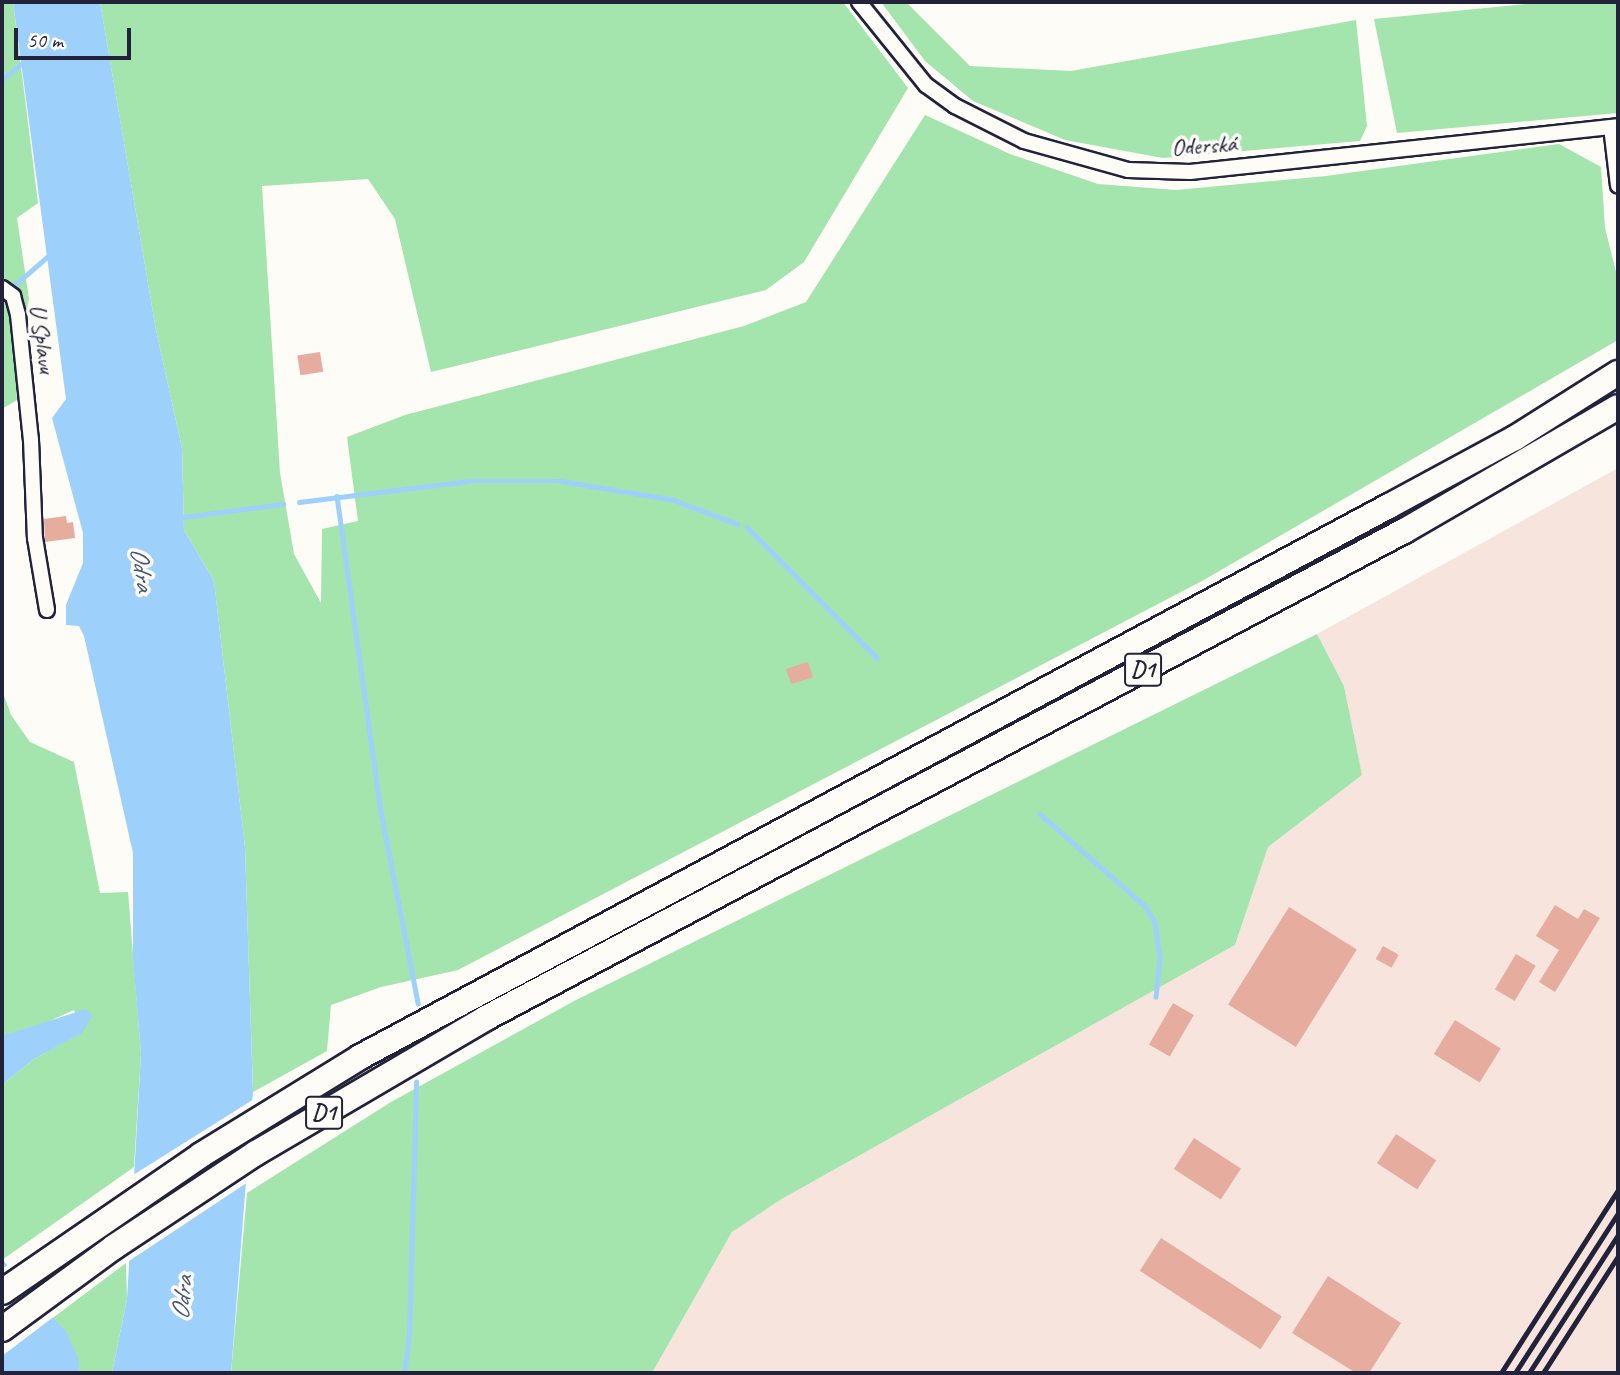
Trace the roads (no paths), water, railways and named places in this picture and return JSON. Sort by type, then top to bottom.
[{"type":"highway","name":"D1","points":[[2,1292],[98,1223],[360,1057],[651,897],[1515,438],[1618,373]]},
{"type":"highway","name":"D1","points":[[2,1329],[114,1247],[256,1153],[486,1018],[1404,531],[1618,407]]},
{"type":"street","name":"Oderská","points":[[859,2],[893,48],[945,100],[1024,141],[1107,166],[1190,172],[1614,127]]},
{"type":"street","points":[[1614,127],[1618,186]]},
{"type":"street","name":"U Splavu","points":[[2,288],[13,296],[18,315],[31,440],[35,538],[47,610]]},
{"type":"water","name":"Odra","points":[[13,2],[100,2],[156,330],[182,448],[184,530],[214,581],[245,847],[253,1092],[231,1373],[112,1373],[127,1299],[141,1054],[133,959],[133,853],[84,636],[79,626],[66,625],[66,605],[83,563],[83,533],[52,418],[66,399]]},
{"type":"water","points":[[86,1009],[92,1016],[82,1033],[34,1059],[2,1085],[2,1036]]},
{"type":"water","points":[[2,1259],[67,1333],[79,1361],[79,1373],[2,1373]]},
{"type":"waterway","points":[[2,80],[25,61]]},
{"type":"waterway","points":[[15,285],[48,256]]},
{"type":"waterway","points":[[299,502],[469,481],[561,481],[674,500],[738,524]]},
{"type":"waterway","points":[[337,496],[381,812],[418,1003]]},
{"type":"waterway","points":[[176,518],[283,504]]},
{"type":"waterway","points":[[747,527],[877,658]]},
{"type":"waterway","points":[[1040,814],[1145,906],[1155,922],[1160,959],[1156,997]]},
{"type":"waterway","points":[[404,1373],[409,1337],[416,1082]]},
{"type":"railway","points":[[1501,1373],[1618,1190]]},
{"type":"railway","points":[[1515,1373],[1618,1213]]},
{"type":"railway","points":[[1529,1373],[1618,1235]]},
{"type":"railway","points":[[1543,1373],[1618,1256]]}]
